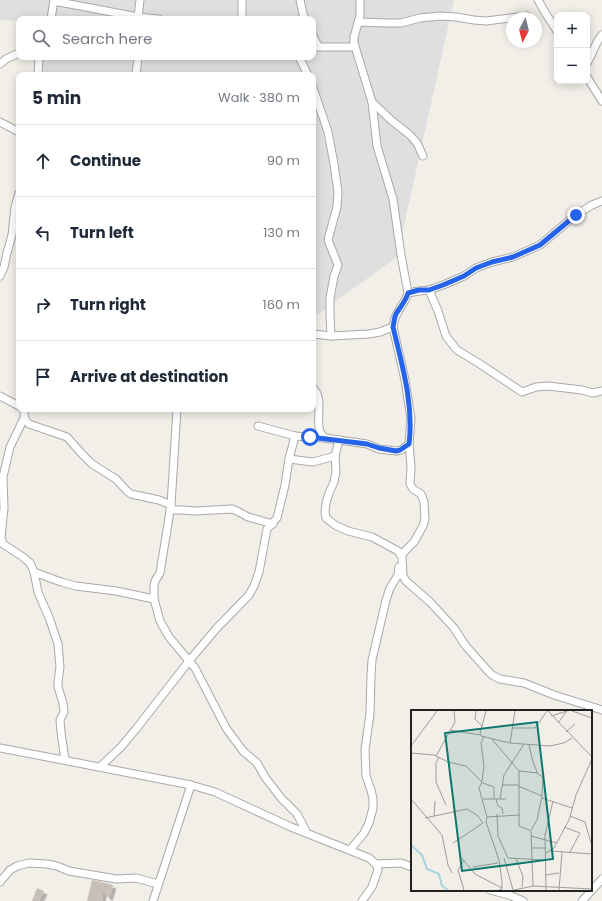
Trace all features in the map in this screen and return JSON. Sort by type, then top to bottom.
[{"type":"street","points":[[138,16],[140,0]]},
{"type":"street","points":[[242,0],[242,16]]},
{"type":"street","points":[[300,0],[303,16]]},
{"type":"street","points":[[350,850],[364,833],[369,823],[373,808],[373,799],[366,776],[365,749],[370,714],[372,660],[390,588],[398,575],[402,558],[424,526],[425,519],[422,495],[410,486],[411,467],[409,444],[411,419],[405,380],[393,327],[394,319],[408,293],[393,199],[377,146],[372,102],[355,47],[354,37],[360,16],[360,0]]},
{"type":"street","points":[[538,0],[554,26]]},
{"type":"street","points":[[52,16],[54,1],[128,16]]},
{"type":"street","points":[[358,22],[402,23],[420,18],[440,16],[474,20],[506,18]]},
{"type":"street","points":[[590,57],[602,35]]},
{"type":"street","points":[[316,46],[355,47]]},
{"type":"street","points":[[0,64],[3,58],[16,54]]},
{"type":"street","points":[[38,72],[39,60]]},
{"type":"street","points":[[136,72],[138,60]]},
{"type":"street","points":[[300,60],[306,72]]},
{"type":"street","points":[[590,82],[602,101]]},
{"type":"street","points":[[316,97],[328,132],[338,192],[337,207],[328,240],[338,265],[334,276],[330,298],[332,336]]},
{"type":"street","points":[[372,102],[418,143],[423,156]]},
{"type":"street","points":[[0,122],[16,130]]},
{"type":"street","points":[[408,293],[419,290],[429,290],[443,285],[464,276],[476,268],[513,257],[540,245],[576,215],[602,201]]},
{"type":"street","points":[[0,276],[4,267],[6,253],[12,235],[16,204]]},
{"type":"street","points":[[429,290],[446,336],[457,350],[522,392],[536,387],[548,386],[582,390],[592,393],[602,391]]},
{"type":"street","points":[[316,334],[332,336],[380,332],[393,327]]},
{"type":"street","points":[[316,391],[319,398],[319,427],[320,432],[325,438]]},
{"type":"street","points":[[0,396],[16,404]]},
{"type":"street","points":[[24,412],[24,418],[10,447],[3,477],[4,508],[1,538],[4,544],[30,563],[34,572],[38,592],[58,644],[60,668],[58,687],[64,712],[60,720],[65,760]]},
{"type":"street","points":[[177,412],[171,508],[160,573],[154,586],[154,599],[160,621],[169,637],[195,668],[226,728],[243,751],[257,763],[265,777],[281,798],[297,814],[307,833]]},
{"type":"street","points":[[24,418],[29,424],[67,437],[92,464],[116,479],[131,494],[159,500],[171,508],[196,511],[237,510],[248,517],[273,524]]},
{"type":"street","points":[[258,426],[295,436],[325,438],[367,444],[396,451],[409,444]]},
{"type":"street","points":[[100,767],[121,747],[189,661],[216,629],[249,594],[254,586],[259,572],[267,529],[277,518],[295,436]]},
{"type":"street","points":[[339,440],[335,456],[336,472],[334,482],[326,503],[326,518],[335,525],[348,531],[372,537],[392,548],[402,558],[403,576],[406,581],[430,602],[444,617],[454,628],[465,645],[492,675],[500,679],[524,683],[559,697],[602,710]]},
{"type":"street","points":[[290,459],[313,462],[335,456]]},
{"type":"street","points":[[34,572],[76,586],[154,599]]},
{"type":"street","points":[[0,748],[191,785],[215,792],[284,824],[369,858],[376,864],[378,873],[372,887],[362,901]]},
{"type":"street","points":[[152,901],[191,785]]},
{"type":"street","points":[[0,882],[13,868],[30,863],[47,864],[69,871],[116,879],[136,878],[158,884]]},
{"type":"street","points":[[376,864],[401,863],[411,867]]},
{"type":"street","points":[[592,890],[602,879]]},
{"type":"street","points":[[494,891],[523,901]]},
{"type":"street","points":[[582,901],[591,891]]},
{"type":"shaded area","points":[[0,0],[454,0],[397,257],[316,316],[316,72],[40,72],[40,60],[316,60],[316,16],[16,16],[16,21],[0,20]]},
{"type":"building","points":[[92,880],[113,885],[109,898],[103,892],[102,901],[87,901]]},
{"type":"building","points":[[37,888],[44,891],[39,901],[32,901]]},
{"type":"route","points":[[310,437],[367,444],[396,451],[409,444],[411,419],[405,380],[393,327],[394,319],[408,293],[419,290],[429,290],[443,285],[464,276],[476,268],[513,257],[540,245],[576,215]]}]
